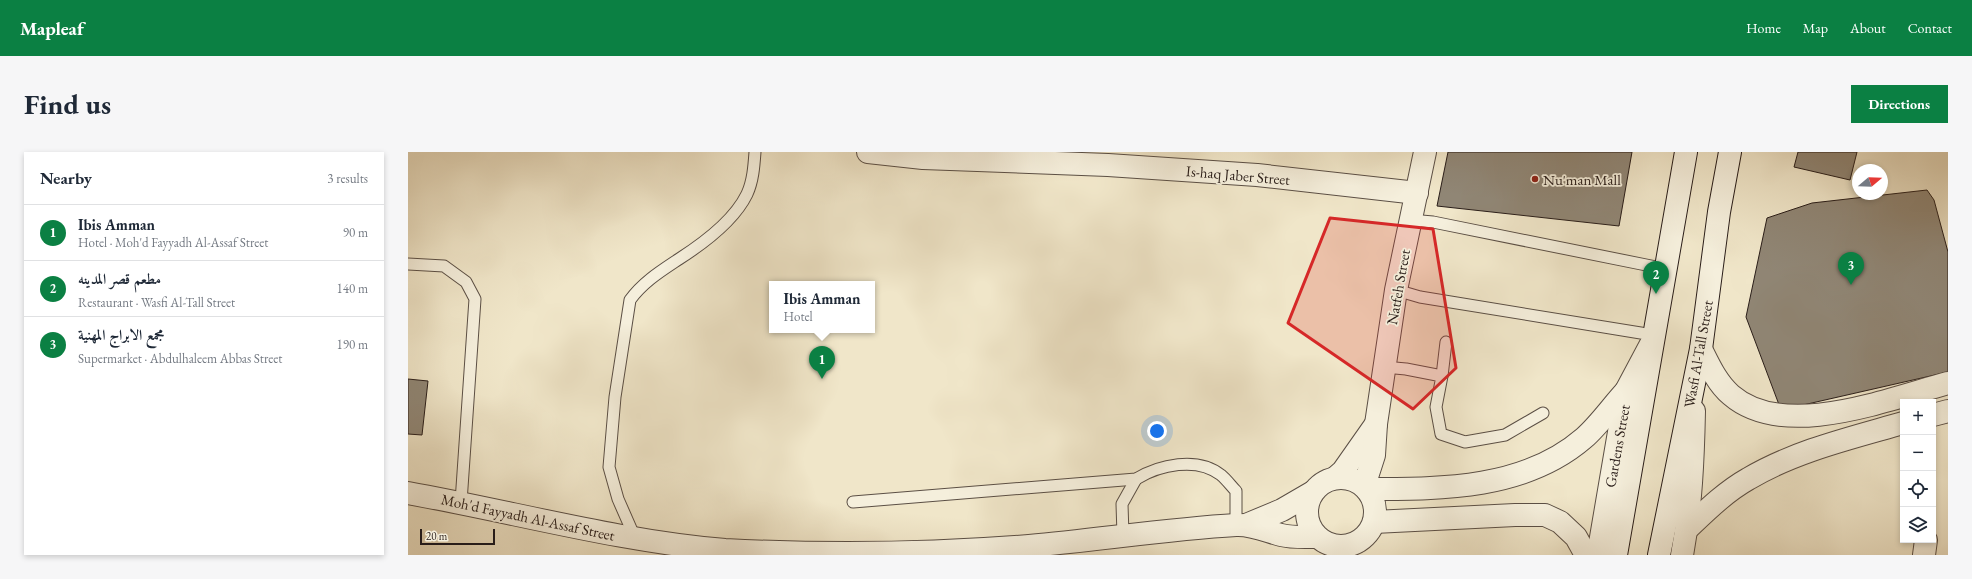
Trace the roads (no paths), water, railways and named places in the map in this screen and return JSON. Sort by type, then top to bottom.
[{"type":"street","name":"Is-haq Jaber Street","points":[[868,152],[923,158],[1108,165],[1256,175],[1417,193]]},
{"type":"street","name":"Natfeh Street","points":[[1365,487],[1374,455],[1376,424],[1396,290],[1425,152]]},
{"type":"street","points":[[1616,555],[1652,339],[1666,269],[1686,152]]},
{"type":"street","name":"Wasfi Al-Tall Street","points":[[1660,555],[1701,349],[1730,152]]},
{"type":"street","name":"Gardens Street","points":[[1598,555],[1626,391],[1652,339]]},
{"type":"street","points":[[1701,349],[1716,378],[1730,394],[1741,403],[1776,416],[1814,416],[1834,413],[1948,383]]},
{"type":"street","points":[[1682,555],[1687,529],[1694,455],[1693,385]]},
{"type":"street","points":[[1365,487],[1375,505],[1374,522],[1370,532],[1359,548],[1322,545],[1312,531],[1307,516],[1307,508],[1313,492],[1323,483],[1335,478],[1346,478],[1365,487],[1438,489],[1501,479],[1531,470],[1552,460],[1584,438],[1626,391]]},
{"type":"street","points":[[1936,414],[1948,411]]},
{"type":"street","name":"Natfeh Street","points":[[1335,478],[1343,471],[1376,424]]},
{"type":"street","points":[[1687,529],[1726,494],[1747,479],[1769,468],[1801,454],[1900,424]]},
{"type":"street","name":"Moh'd Fayyadh Al-Assaf Street","points":[[408,493],[461,502],[636,547],[808,555],[1001,548],[1123,535],[1241,525],[1282,510],[1313,492]]},
{"type":"street","points":[[1374,522],[1515,515],[1545,515],[1560,522],[1576,537],[1586,555]]},
{"type":"street","name":"Moh'd Fayyadh Al-Assaf Street","points":[[1241,525],[1322,545]]},
{"type":"street","points":[[1924,555],[1926,543]]},
{"type":"lane","points":[[636,547],[618,499],[609,466],[614,396],[624,327],[630,300],[639,287],[692,251],[736,213],[748,193],[753,173],[755,152]]},
{"type":"lane","points":[[1410,220],[1433,222],[1666,269]]},
{"type":"lane","points":[[408,264],[444,266],[466,282],[475,299],[461,502]]},
{"type":"lane","points":[[1396,290],[1420,297],[1652,339]]},
{"type":"lane","points":[[1446,342],[1442,376],[1436,407],[1441,434],[1465,442],[1505,435],[1543,413]]},
{"type":"lane","points":[[1384,367],[1406,369],[1442,376]]},
{"type":"lane","points":[[1123,535],[1122,504],[1136,479],[1148,471],[1183,464],[1203,467],[1220,474],[1236,491],[1241,525]]},
{"type":"lane","points":[[853,502],[1136,479]]},
{"type":"place","name":"Nu'man Mall","points":[[1535,179]]},
{"type":"place","name":"مجمع الابراج المهنية","points":[[1851,285]]},
{"type":"place","name":"مطعم قصر المدينه","points":[[1656,294]]},
{"type":"place","name":"Ibis Amman","points":[[822,379]]}]
